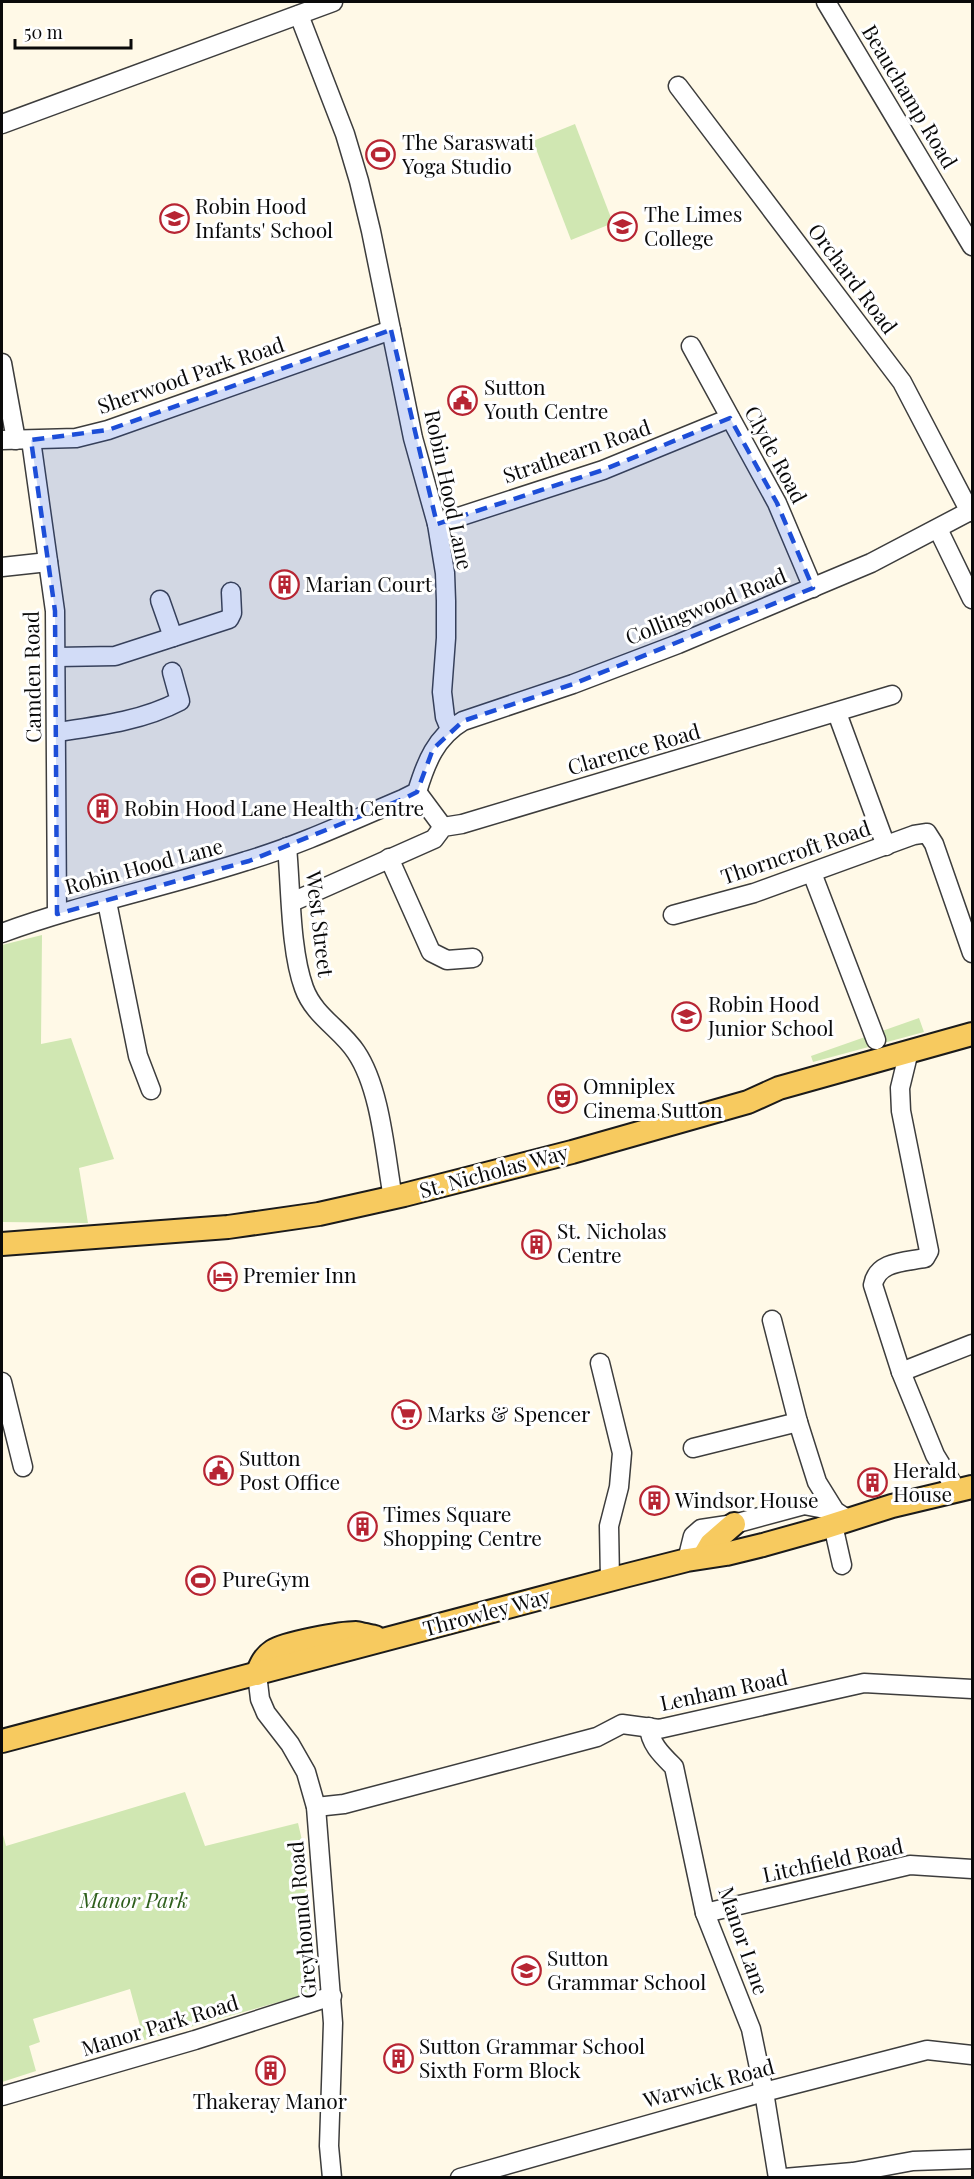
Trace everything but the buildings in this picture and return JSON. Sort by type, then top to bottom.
[{"type":"main road","name":"St. Nicholas Way","points":[[2,1244],[228,1227],[319,1214],[393,1198],[738,1105],[779,1088],[972,1034]]},
{"type":"main road","name":"Throwley Way","points":[[2,1741],[695,1558],[726,1554],[839,1519],[964,1489]]},
{"type":"main road","points":[[695,1558],[734,1524]]},
{"type":"street","points":[[2,124],[333,2]]},
{"type":"street","name":"Beauchamp Road","points":[[826,2],[972,246]]},
{"type":"street","name":"Robin Hood Lane","points":[[299,15],[351,153],[371,231],[413,438],[437,524],[445,573],[446,601],[442,692],[445,717],[450,729]]},
{"type":"street","name":"Orchard Road","points":[[678,86],[902,381],[971,511]]},
{"type":"street","name":"Sherwood Park Road","points":[[16,440],[76,438],[108,430],[391,330]]},
{"type":"street","name":"Clyde Road","points":[[692,346],[777,503],[813,588]]},
{"type":"street","name":"Camden Road","points":[[2,363],[16,440],[37,479],[55,611],[57,914]]},
{"type":"street","name":"Strathearn Road","points":[[437,524],[603,470],[730,418]]},
{"type":"street","name":"Collingwood Road","points":[[450,729],[463,720],[573,684],[813,588],[871,563],[971,511]]},
{"type":"street","points":[[938,529],[972,599]]},
{"type":"street","points":[[2,567],[48,562]]},
{"type":"street","points":[[57,657],[115,656],[229,619],[232,613],[231,592]]},
{"type":"street","points":[[160,600],[173,637]]},
{"type":"street","points":[[57,732],[109,725],[160,711],[180,701],[172,672]]},
{"type":"street","name":"Clarence Road","points":[[443,826],[462,824],[892,695]]},
{"type":"street","points":[[837,713],[886,846]]},
{"type":"street","points":[[292,902],[434,839],[443,826],[417,792],[424,767],[433,749],[450,729]]},
{"type":"street","name":"Robin Hood Lane","points":[[8,931],[57,914],[249,861],[417,792]]},
{"type":"street","name":"Thorncroft Road","points":[[673,915],[742,896],[920,833],[927,833],[931,837],[972,953]]},
{"type":"street","name":"West Street","points":[[287,847],[300,976],[305,992],[324,1020],[354,1049],[368,1073],[393,1198]]},
{"type":"street","points":[[389,858],[431,952],[447,960],[472,958]]},
{"type":"street","points":[[812,873],[876,1040]]},
{"type":"street","points":[[107,902],[138,1056],[152,1090]]},
{"type":"street","points":[[909,1052],[900,1088],[901,1111],[929,1251],[925,1258],[885,1266],[874,1276],[873,1285],[901,1372],[935,1455],[964,1489]]},
{"type":"street","points":[[771,1320],[798,1422],[817,1482],[839,1519],[842,1565]]},
{"type":"street","points":[[901,1372],[972,1348]]},
{"type":"street","points":[[600,1363],[622,1453],[619,1487],[609,1526],[610,1580]]},
{"type":"street","points":[[2,1382],[23,1467]]},
{"type":"street","points":[[693,1448],[798,1422]]},
{"type":"street","points":[[804,1506],[817,1482]]},
{"type":"street","points":[[734,1524],[804,1506],[839,1519]]},
{"type":"street","name":"Greyhound Road","points":[[257,1674],[260,1699],[266,1713],[290,1744],[306,1772],[316,1807],[332,1996],[329,2146],[332,2178]]},
{"type":"street","name":"Lenham Road","points":[[316,1807],[344,1804],[597,1737],[622,1724],[659,1729],[864,1683],[972,1689]]},
{"type":"street","name":"Manor Lane","points":[[649,1727],[650,1736],[659,1752],[674,1767],[705,1913],[751,2029],[778,2178]]},
{"type":"street","name":"Litchfield Road","points":[[705,1913],[910,1864],[972,1869]]},
{"type":"street","name":"Manor Park Road","points":[[2,2096],[195,2040],[332,1996]]},
{"type":"street","name":"Warwick Road","points":[[460,2178],[764,2092],[927,2050],[972,2055]]},
{"type":"street","points":[[784,2178],[853,2172],[913,2161],[972,2159]]},
{"type":"highlighted area","points":[[391,330],[437,524],[603,470],[730,418],[777,503],[813,588],[573,684],[463,721],[433,749],[417,792],[403,799],[249,861],[57,914],[55,611],[31,440],[108,430]]},
{"type":"green space","points":[[575,124],[613,223],[571,240],[533,141]]},
{"type":"green space","points":[[42,935],[41,1044],[71,1038],[114,1159],[79,1168],[88,1223],[2,1222],[2,945]]},
{"type":"green space","points":[[919,1018],[924,1032],[813,1062],[811,1056]]},
{"type":"green space","name":"Manor Park","points":[[185,1792],[205,1846],[298,1823],[304,1849],[314,1992],[144,2040],[130,1989],[33,2019],[40,2042],[29,2046],[36,2071],[2,2082],[2,1831],[6,1846]]},
{"type":"place","name":"The Saraswati Yoga Studio","points":[[381,155]]},
{"type":"place","name":"Robin Hood Infants' School","points":[[174,219]]},
{"type":"place","name":"The Limes College","points":[[623,227]]},
{"type":"place","name":"Sutton Youth Centre","points":[[463,400]]},
{"type":"place","name":"Marian Court","points":[[284,585]]},
{"type":"place","name":"Robin Hood Lane Health Centre","points":[[103,809]]},
{"type":"place","name":"Robin Hood Junior School","points":[[687,1017]]},
{"type":"place","name":"Omniplex Cinema Sutton","points":[[562,1099]]},
{"type":"place","name":"St. Nicholas Centre","points":[[536,1244]]},
{"type":"place","name":"Premier Inn","points":[[222,1276]]},
{"type":"place","name":"Marks & Spencer","points":[[406,1415]]},
{"type":"place","name":"Sutton Post Office","points":[[218,1471]]},
{"type":"place","name":"Herald House","points":[[872,1483]]},
{"type":"place","name":"Windsor House","points":[[654,1501]]},
{"type":"place","name":"Times Square Shopping Centre","points":[[362,1527]]},
{"type":"place","name":"PureGym","points":[[201,1580]]},
{"type":"place","name":"Sutton Grammar School","points":[[526,1971]]},
{"type":"place","name":"Sutton Grammar School Sixth Form Block","points":[[398,2059]]},
{"type":"place","name":"Thakeray Manor","points":[[270,2071]]}]
